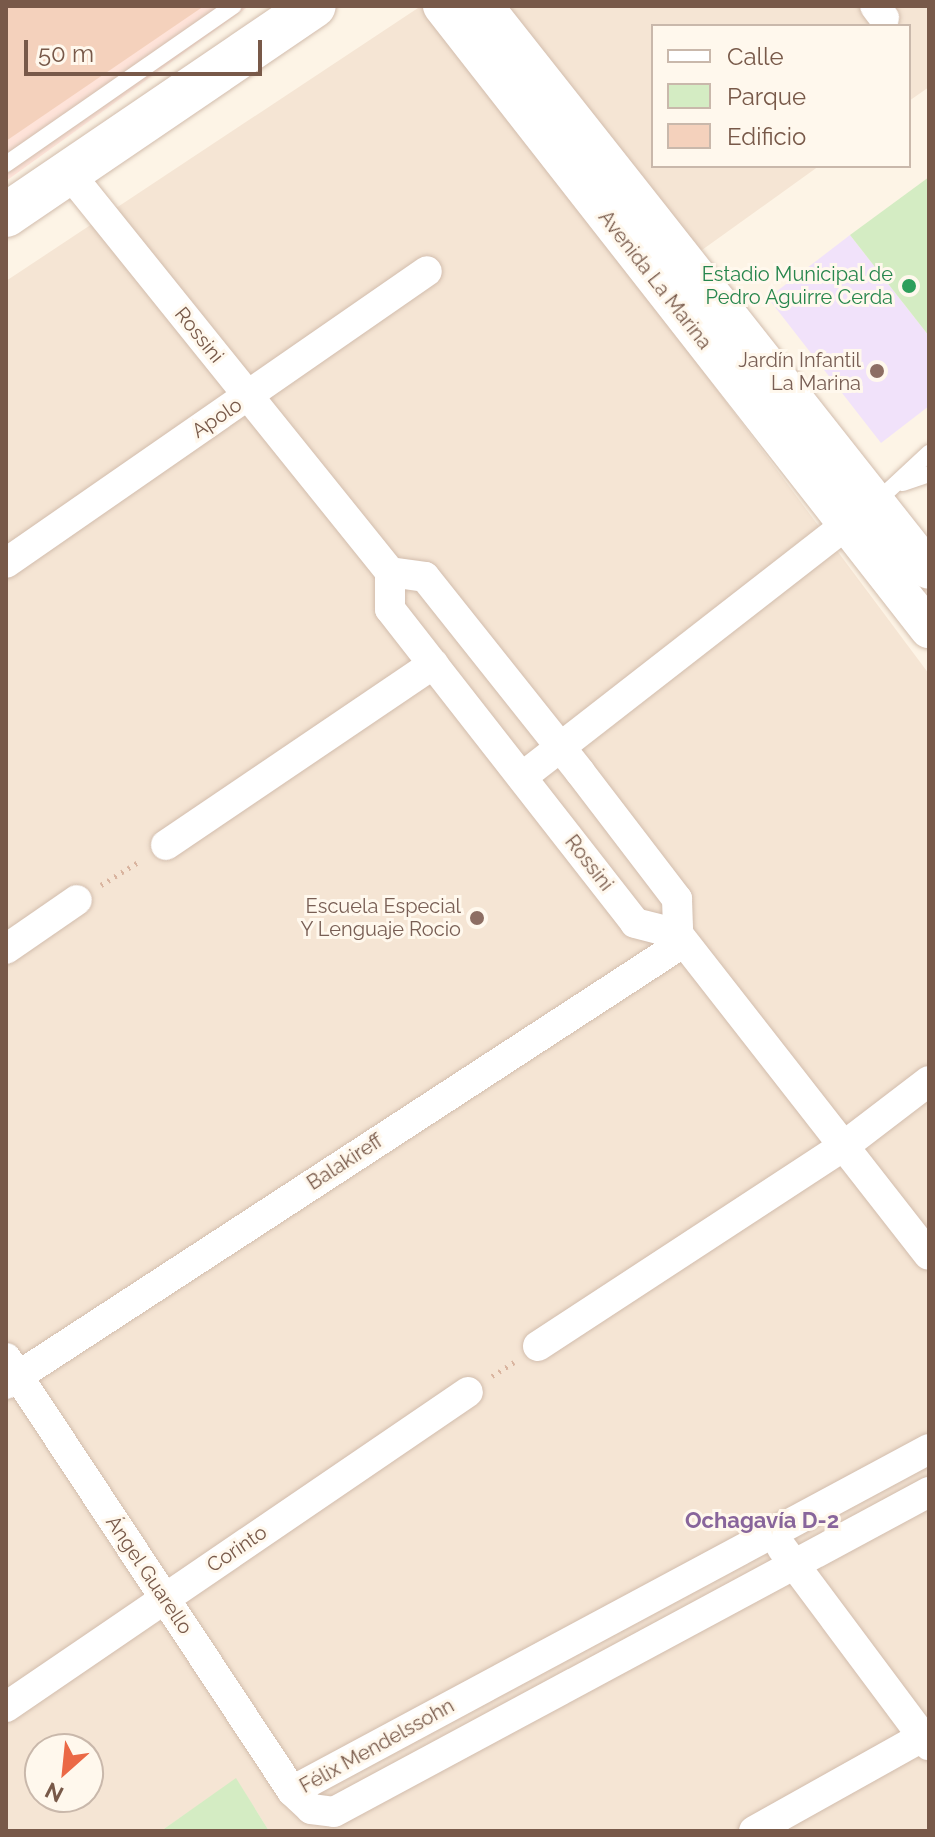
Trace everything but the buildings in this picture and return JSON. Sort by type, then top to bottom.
[{"type":"main road","points":[[6,215],[313,7]]},
{"type":"street","name":"Avenida La Marina","points":[[442,6],[596,175],[731,348],[874,503],[929,570]]},
{"type":"street","name":"Avenida La Marina","points":[[484,6],[596,175]]},
{"type":"street","name":"Rossini","points":[[69,173],[390,572],[390,609],[635,923],[681,938]]},
{"type":"street","name":"Apolo","points":[[6,563],[427,271]]},
{"type":"street","name":"Avenida La Marina","points":[[874,503],[929,629]]},
{"type":"street","points":[[522,777],[562,749],[874,503]]},
{"type":"street","points":[[390,572],[425,577],[562,749],[677,899],[681,938],[929,1255]]},
{"type":"street","points":[[166,845],[433,664]]},
{"type":"street","points":[[6,949],[77,900]]},
{"type":"street","name":"Balakireff","points":[[10,1373],[681,938]]},
{"type":"street","points":[[538,1346],[844,1146],[929,1081]]},
{"type":"street","name":"Ángel Guarello","points":[[10,1373],[292,1791]]},
{"type":"street","name":"Corinto","points":[[6,1707],[468,1392]]},
{"type":"street","name":"Félix Mendelssohn","points":[[929,1449],[292,1791],[311,1809],[334,1812],[929,1492]]},
{"type":"street","points":[[754,1831],[927,1738],[790,1565],[774,1532]]},
{"type":"lane","points":[[6,164],[233,6]]},
{"type":"lane","points":[[874,503],[929,453]]},
{"type":"lane","points":[[874,503],[929,474]]},
{"type":"path","points":[[77,900],[166,845]]},
{"type":"path","points":[[468,1392],[538,1346]]},
{"type":"shaded area","points":[[6,6],[249,6],[6,181]]},
{"type":"shaded area","points":[[421,6],[431,6],[929,674],[929,1831],[269,1831],[236,1779],[161,1831],[6,1831],[6,281]]},
{"type":"shaded area","points":[[505,6],[929,6],[929,87],[911,100],[911,24],[651,24],[651,168],[816,168],[695,255]]},
{"type":"shaded area","name":"Jardín Infantil La Marina","points":[[850,235],[929,336],[929,406],[881,443],[768,298]]},
{"type":"green space","name":"Estadio Municipal de Pedro Aguirre Cerda","points":[[929,177],[929,336],[850,235]]},
{"type":"green space","points":[[236,1778],[269,1831],[161,1831]]},
{"type":"place","name":"Estadio Municipal de Pedro Aguirre Cerda","points":[[909,286]]},
{"type":"place","name":"Jardín Infantil La Marina","points":[[877,371]]},
{"type":"place","name":"Escuela Especial Y Lenguaje Rocio","points":[[477,918]]},
{"type":"district","name":"Ochagavía D-2","points":[[762,1521]]}]
